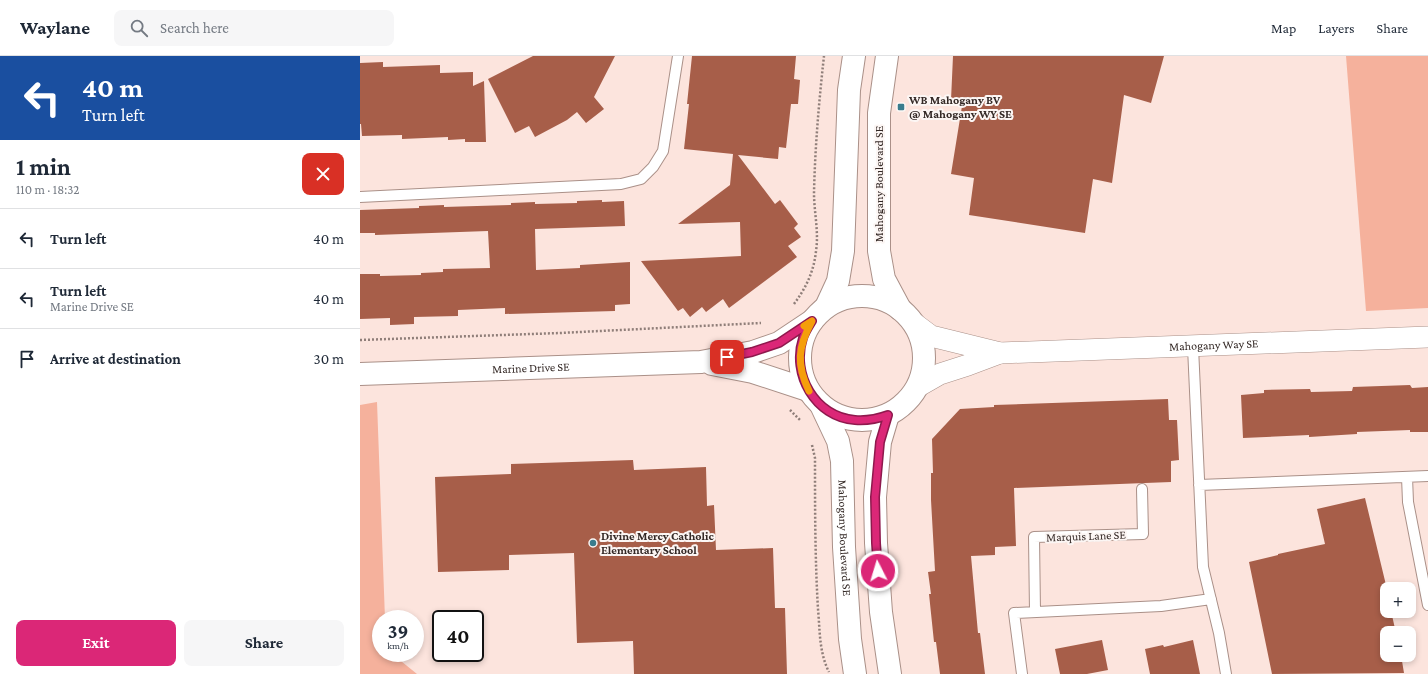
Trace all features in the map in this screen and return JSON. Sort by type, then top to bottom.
[{"type":"street","points":[[819,314],[840,300],[861,296],[871,296],[887,300],[900,308],[915,324],[923,344],[924,365],[918,386],[906,403],[888,415],[871,420],[853,420],[836,415],[815,398],[802,374],[800,356],[803,337],[819,314],[838,281],[843,251],[849,90],[854,56]]},
{"type":"street","name":"Mahogany Boulevard SE","points":[[887,56],[879,113],[879,251],[884,279],[900,308]]},
{"type":"street","name":"Marine Drive SE","points":[[360,374],[701,362],[752,352],[779,343],[819,314]]},
{"type":"street","name":"Mahogany Way SE","points":[[915,324],[931,336],[1000,353],[1193,347],[1428,337]]},
{"type":"street","name":"Mahogany Way SE","points":[[918,386],[940,374],[1000,353]]},
{"type":"street","name":"Marine Drive SE","points":[[701,362],[753,372],[815,398]]},
{"type":"street","name":"Mahogany Boulevard SE","points":[[815,398],[838,441],[842,461],[844,547],[850,639],[855,674]]},
{"type":"street","points":[[888,415],[880,442],[875,497],[876,543],[881,612],[890,674]]},
{"type":"lane","points":[[360,196],[621,184],[641,179],[653,167],[663,151],[678,56]]},
{"type":"lane","points":[[1193,347],[1203,567],[1219,633],[1226,674]]},
{"type":"lane","points":[[1200,485],[1428,476]]},
{"type":"lane","points":[[1407,477],[1408,502],[1428,605]]},
{"type":"lane","name":"Marquis Lane SE","points":[[1035,612],[1034,538],[1143,534],[1142,489]]},
{"type":"lane","points":[[1022,674],[1014,613],[1161,606],[1211,599]]},
{"type":"path","points":[[790,308],[802,293],[810,278],[816,251],[814,186],[818,111],[824,56]]},
{"type":"path","points":[[360,340],[560,333],[764,322]]},
{"type":"path","points":[[789,409],[802,422]]},
{"type":"path","points":[[812,442],[815,458],[816,574],[821,650],[824,662],[830,674]]},
{"type":"shaded area","points":[[1346,56],[1428,56],[1428,308],[1366,311]]},
{"type":"shaded area","points":[[377,402],[385,610],[372,610],[372,662],[402,662],[417,674],[360,674],[360,405]]},
{"type":"building","points":[[533,56],[615,56],[594,97],[604,109],[586,123],[577,112],[567,120],[535,137],[529,126],[515,133],[488,79]]},
{"type":"building","points":[[692,56],[796,56],[794,79],[800,80],[798,104],[791,104],[786,148],[779,147],[778,159],[738,155],[775,204],[780,200],[798,224],[794,228],[801,237],[788,246],[797,257],[729,308],[723,299],[706,312],[702,307],[690,317],[683,308],[678,311],[641,261],[741,256],[740,222],[678,224],[730,185],[733,154],[684,149]]},
{"type":"building","points":[[953,56],[1164,56],[1151,103],[1124,95],[1112,183],[1093,179],[1085,233],[969,215],[974,178],[951,174],[963,100],[951,100]]},
{"type":"building","points":[[383,62],[383,67],[440,65],[440,73],[473,72],[473,86],[484,81],[486,142],[465,142],[465,139],[448,140],[448,137],[402,139],[402,135],[362,136],[360,124],[360,63]]},
{"type":"building","points":[[602,200],[602,202],[624,201],[625,226],[535,229],[536,270],[580,268],[580,265],[630,262],[630,304],[615,305],[615,311],[505,314],[505,308],[458,310],[458,316],[414,317],[414,324],[390,325],[390,318],[360,319],[360,274],[380,274],[380,276],[421,275],[421,273],[443,272],[443,269],[490,268],[488,231],[375,235],[375,233],[360,233],[360,210],[419,208],[419,206],[444,205],[444,207],[511,205],[511,203],[535,202],[535,204],[577,203],[577,201]]},
{"type":"building","points":[[1410,385],[1412,388],[1428,387],[1428,432],[1410,432],[1410,430],[1357,432],[1357,434],[1309,437],[1309,435],[1243,438],[1241,395],[1264,393],[1264,390],[1310,389],[1311,392],[1352,391],[1353,387]]},
{"type":"building","points":[[1168,399],[1169,420],[1177,420],[1179,460],[1171,461],[1171,482],[1014,488],[1016,546],[995,547],[995,555],[971,556],[978,633],[980,633],[985,674],[940,674],[936,642],[934,642],[928,572],[935,571],[931,500],[931,473],[933,473],[932,439],[960,409],[994,407],[994,405]]},
{"type":"building","points":[[633,460],[634,470],[706,467],[707,506],[714,505],[716,550],[773,548],[775,608],[785,608],[787,674],[634,674],[633,641],[577,643],[574,553],[509,555],[509,570],[438,572],[435,477],[511,474],[511,464]]},
{"type":"building","points":[[1365,498],[1385,582],[1380,582],[1380,618],[1393,618],[1394,626],[1380,626],[1380,662],[1402,662],[1404,673],[1272,674],[1249,562],[1325,544],[1317,509]]},
{"type":"building","points":[[1102,640],[1108,670],[1087,674],[1060,674],[1055,649]]},
{"type":"building","points":[[1193,640],[1200,674],[1150,674],[1145,649],[1163,645],[1164,647]]},
{"type":"slow traffic","points":[[804,326],[812,321],[803,337],[800,356],[802,374],[809,391]]},
{"type":"place","name":"WB Mahogany BV @ Mahogany WY SE","points":[[901,107]]},
{"type":"place","name":"Divine Mercy Catholic Elementary School","points":[[593,543]]},
{"type":"route","points":[[727,357],[752,352],[779,343],[812,321],[803,337],[800,356],[802,374],[808,390],[814,398],[821,406],[836,415],[853,420],[871,420],[888,415],[880,442],[875,497],[878,571]]}]
